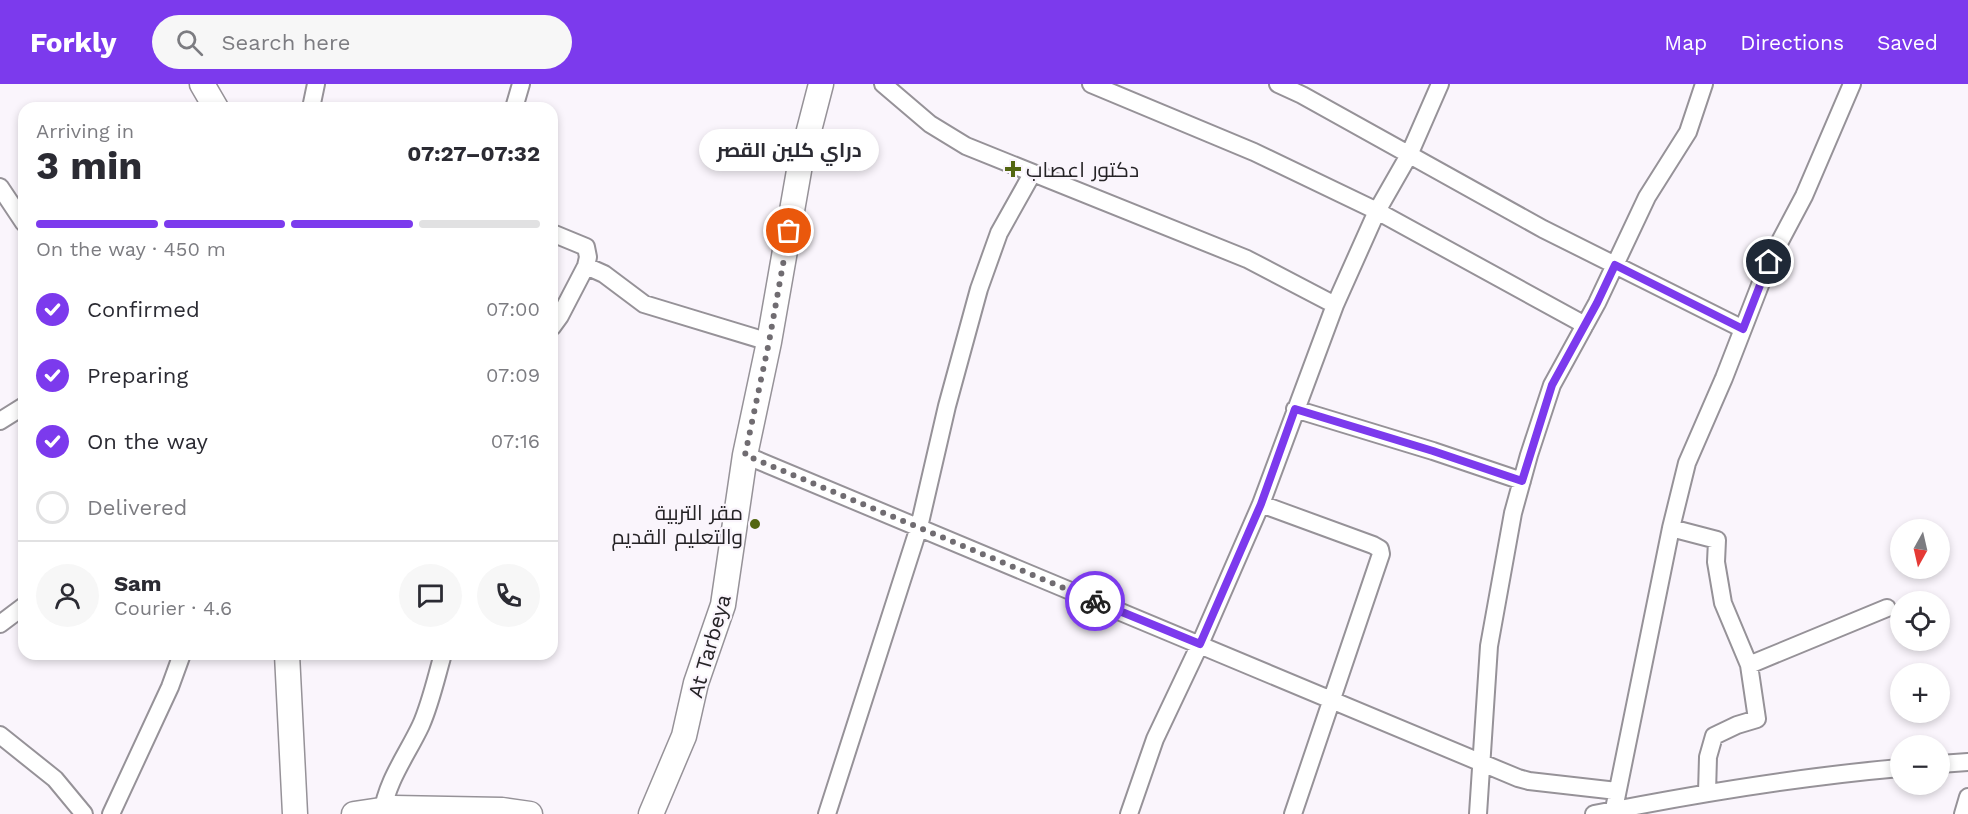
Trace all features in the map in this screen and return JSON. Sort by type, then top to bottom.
[{"type":"street","points":[[202,84],[212,102]]},
{"type":"street","points":[[312,102],[316,84]]},
{"type":"street","points":[[516,102],[521,84]]},
{"type":"street","name":"At Tarbeya","points":[[651,814],[684,736],[696,683],[723,605],[745,455],[769,342],[800,165],[822,84]]},
{"type":"street","points":[[883,84],[947,136],[976,151],[1247,260],[1335,305]]},
{"type":"street","points":[[1090,84],[1254,152],[1377,211],[1585,325]]},
{"type":"street","points":[[1278,84],[1302,95],[1543,229],[1743,329]]},
{"type":"street","points":[[1129,814],[1155,739],[1200,644],[1261,504],[1335,305],[1377,211],[1409,155],[1440,84]]},
{"type":"street","points":[[1478,814],[1489,646],[1513,513],[1522,481],[1552,385],[1585,325],[1647,197],[1688,132],[1704,84]]},
{"type":"street","points":[[1613,812],[1686,463],[1724,378],[1769,262],[1804,196],[1852,84]]},
{"type":"street","points":[[827,814],[919,527],[947,406],[979,289],[999,233],[1032,174]]},
{"type":"street","points":[[0,187],[18,215]]},
{"type":"street","points":[[558,235],[586,247],[588,257],[586,266],[558,319]]},
{"type":"street","points":[[586,266],[604,274],[644,304],[769,342]]},
{"type":"street","points":[[1295,409],[1522,481]]},
{"type":"street","points":[[0,421],[18,410]]},
{"type":"street","points":[[745,455],[1518,778],[1617,791]]},
{"type":"street","points":[[1261,504],[1380,549],[1381,554],[1330,699],[1293,814]]},
{"type":"street","points":[[1671,528],[1717,540],[1716,562],[1723,603],[1749,665],[1756,719],[1714,736],[1708,756],[1707,793]]},
{"type":"street","points":[[1749,665],[1887,608]]},
{"type":"street","points":[[0,624],[18,610]]},
{"type":"street","points":[[111,814],[170,687],[180,660]]},
{"type":"street","points":[[287,660],[295,814]]},
{"type":"street","points":[[383,812],[389,784],[429,706],[441,660]]},
{"type":"street","points":[[0,735],[55,779],[84,814]]},
{"type":"street","points":[[1950,763],[1968,762]]},
{"type":"street","points":[[1594,814],[1829,774],[1890,769]]},
{"type":"street","points":[[1963,814],[1968,797]]},
{"type":"street","points":[[354,814],[383,812],[394,808],[458,812],[502,810],[530,814]]},
{"type":"way so far","points":[[789,231],[745,455],[1095,601]]},
{"type":"place","name":"دكتور اعصاب","points":[[1013,169]]},
{"type":"place","name":"دراي كلين القصر","points":[[789,231]]},
{"type":"place","name":"مقر التربية والتعليم القديم","points":[[755,524]]},
{"type":"route","points":[[1095,601],[1200,644],[1261,504],[1295,409],[1522,481],[1552,385],[1615,265],[1743,329],[1769,262]]}]
